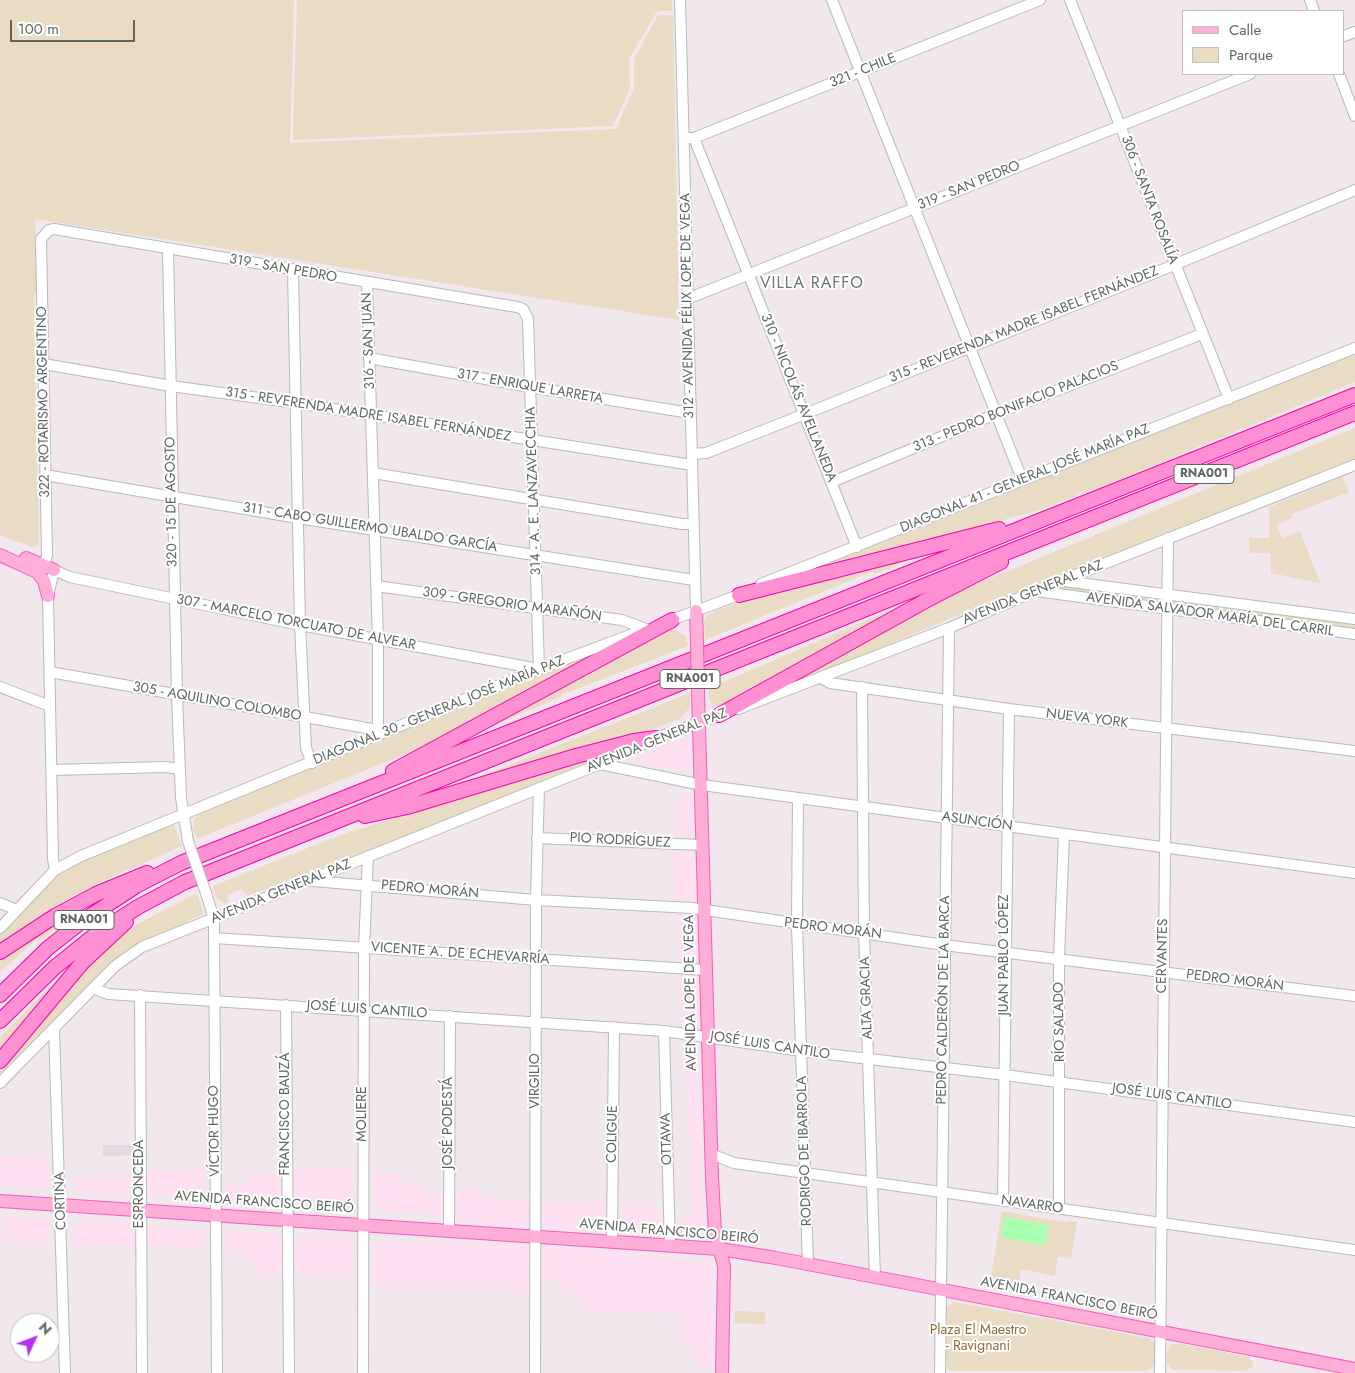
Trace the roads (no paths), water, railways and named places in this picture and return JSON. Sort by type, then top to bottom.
[{"type":"highway","name":"RNA001","points":[[0,995],[48,948],[81,922],[136,886],[181,863],[1353,395]]},
{"type":"highway","name":"RNA001","points":[[0,1021],[74,951],[96,934],[155,897],[224,866],[1355,413]]},
{"type":"highway","points":[[738,595],[1046,518]]},
{"type":"highway","points":[[718,715],[903,612],[1053,534]]},
{"type":"highway","points":[[346,798],[672,620]]},
{"type":"highway","points":[[327,824],[407,807],[576,756],[634,740],[656,738]]},
{"type":"highway","points":[[0,952],[54,916],[96,894],[131,878],[181,863]]},
{"type":"highway","points":[[0,1060],[82,963],[155,897]]},
{"type":"main road","points":[[0,547],[49,568]]},
{"type":"main road","points":[[0,555],[37,572],[44,582],[48,596]]},
{"type":"main road","name":"AVENIDA LOPE DE VEGA","points":[[696,611],[705,910],[706,1036],[711,1154],[715,1232],[724,1266],[722,1373]]},
{"type":"main road","name":"AVENIDA FRANCISCO BEIRÓ","points":[[0,1201],[720,1249],[1355,1370]]},
{"type":"street","name":"312 - AVENIDA FÉLIX LOPE DE VEGA","points":[[680,0],[689,138],[688,299],[696,611]]},
{"type":"street","points":[[832,0],[1022,480]]},
{"type":"street","name":"321 - CHILE","points":[[689,138],[861,72],[1040,0]]},
{"type":"street","name":"306 - SANTA ROSALÍA","points":[[1070,0],[1174,266],[1229,399]]},
{"type":"street","name":"319 - SAN PEDRO","points":[[688,299],[1248,75]]},
{"type":"street","points":[[1339,75],[1355,116]]},
{"type":"street","name":"310 - NICOLÁS AVELLANEDA","points":[[689,138],[748,275],[857,546]]},
{"type":"street","name":"315 - REVERENDA MADRE ISABEL FERNÁNDEZ","points":[[692,454],[706,453],[805,414],[1174,266],[1355,190]]},
{"type":"street","name":"319 - SAN PEDRO","points":[[41,239],[44,233],[54,229],[293,271],[517,307],[526,314]]},
{"type":"street","name":"322 - ROTARISMO ARGENTINO","points":[[41,239],[47,555],[49,568],[53,859],[55,870]]},
{"type":"street","name":"320 - 15 DE AGOSTO","points":[[168,249],[174,598],[180,769],[183,816],[188,841],[206,892]]},
{"type":"street","points":[[293,271],[300,625],[306,748],[312,763]]},
{"type":"street","name":"316 - SAN JUAN","points":[[367,283],[380,732]]},
{"type":"street","name":"314 - A. E. LANZAVECCHIA","points":[[526,314],[533,440],[539,669]]},
{"type":"street","name":"313 - PEDRO BONIFACIO PALACIOS","points":[[832,482],[996,414],[1202,334]]},
{"type":"street","name":"DIAGONAL 41 - GENERAL JOSÉ MARÍA PAZ","points":[[696,611],[1355,348]]},
{"type":"street","name":"317 - ENRIQUE LARRETA","points":[[369,358],[530,388],[684,412],[691,416]]},
{"type":"street","name":"315 - REVERENDA MADRE ISABEL FERNÁNDEZ","points":[[44,364],[171,386],[296,403],[692,465]]},
{"type":"street","name":"AVENIDA GENERAL PAZ","points":[[0,1082],[93,988],[133,952],[600,764],[656,738],[821,678],[949,628],[1061,580],[1355,465]]},
{"type":"street","points":[[373,473],[682,524],[694,524]]},
{"type":"street","name":"311 - CABO GUILLERMO UBALDO GARCÍA","points":[[46,474],[298,518],[694,580]]},
{"type":"street","name":"CERVANTES","points":[[1160,1373],[1164,1096],[1162,972],[1168,538]]},
{"type":"street","name":"307 - MARCELO TORCUATO DE ALVEAR","points":[[49,568],[70,577],[300,625],[378,641],[539,669]]},
{"type":"street","name":"AVENIDA SALVADOR MARÍA DEL CARRIL","points":[[1061,580],[1355,619]]},
{"type":"street","name":"309 - GREGORIO MARAÑÓN","points":[[376,586],[537,610],[622,620],[646,629]]},
{"type":"street","name":"AVENIDA SALVADOR MARÍA DEL CARRIL","points":[[1035,591],[1355,634]]},
{"type":"street","name":"DIAGONAL 30 - GENERAL JOSÉ MARÍA PAZ","points":[[0,928],[55,870],[81,856],[312,763],[380,732],[539,669],[696,611]]},
{"type":"street","name":"PEDRO CALDERÓN DE LA BARCA","points":[[940,1373],[949,628]]},
{"type":"street","name":"305 - AQUILINO COLOMBO","points":[[50,672],[380,732]]},
{"type":"street","name":"NUEVA YORK","points":[[821,678],[830,683],[1009,709],[1355,751]]},
{"type":"street","points":[[0,687],[50,706]]},
{"type":"street","name":"ALTA GRACIA","points":[[862,687],[864,933],[870,1060],[875,1278]]},
{"type":"street","name":"JUAN PABLO LÓPEZ","points":[[1003,1200],[1004,951],[1009,709]]},
{"type":"street","name":"ASUNCIÓN","points":[[600,764],[702,785],[1355,873]]},
{"type":"street","points":[[52,770],[164,767],[180,769]]},
{"type":"street","name":"VIRGILIO","points":[[535,1373],[536,900],[539,788]]},
{"type":"street","name":"RODRIGO DE IBARROLA","points":[[798,798],[797,925],[808,1265]]},
{"type":"street","name":"RÍO SALADO","points":[[1059,1208],[1059,958],[1064,835]]},
{"type":"street","name":"PIO RODRÍGUEZ","points":[[537,838],[702,846]]},
{"type":"street","name":"MOLIERE","points":[[363,1373],[364,948],[368,856]]},
{"type":"street","name":"PEDRO MORÁN","points":[[310,881],[536,900],[705,910],[797,925],[944,945],[1355,996]]},
{"type":"street","name":"VÍCTOR HUGO","points":[[206,892],[214,919],[213,1000],[217,1373]]},
{"type":"street","points":[[0,903],[17,910]]},
{"type":"street","name":"VICENTE A. DE ECHEVARRÍA","points":[[214,938],[706,970]]},
{"type":"street","name":"JOSÉ LUIS CANTILO","points":[[93,988],[108,994],[664,1031],[870,1060],[1005,1075],[1355,1122]]},
{"type":"street","name":"ESPRONCEDA","points":[[140,995],[142,1373]]},
{"type":"street","name":"FRANCISCO BAUZÁ","points":[[286,1005],[289,1373]]},
{"type":"street","name":"JOSÉ PODESTÁ","points":[[449,1231],[450,1016]]},
{"type":"street","name":"COLIGUE","points":[[612,1242],[614,1027]]},
{"type":"street","name":"CORTINA","points":[[54,1028],[65,1373]]},
{"type":"street","name":"OTTAWA","points":[[664,1031],[670,1246]]},
{"type":"street","name":"NAVARRO","points":[[711,1154],[734,1163],[806,1174],[1355,1250]]},
{"type":"street","points":[[1342,1373],[1355,1370]]},
{"type":"district","name":"VILLA RAFFO","points":[[812,284]]},
{"type":"park label","name":"Plaza El Maestro - Ravignani","points":[[978,1339]]}]
